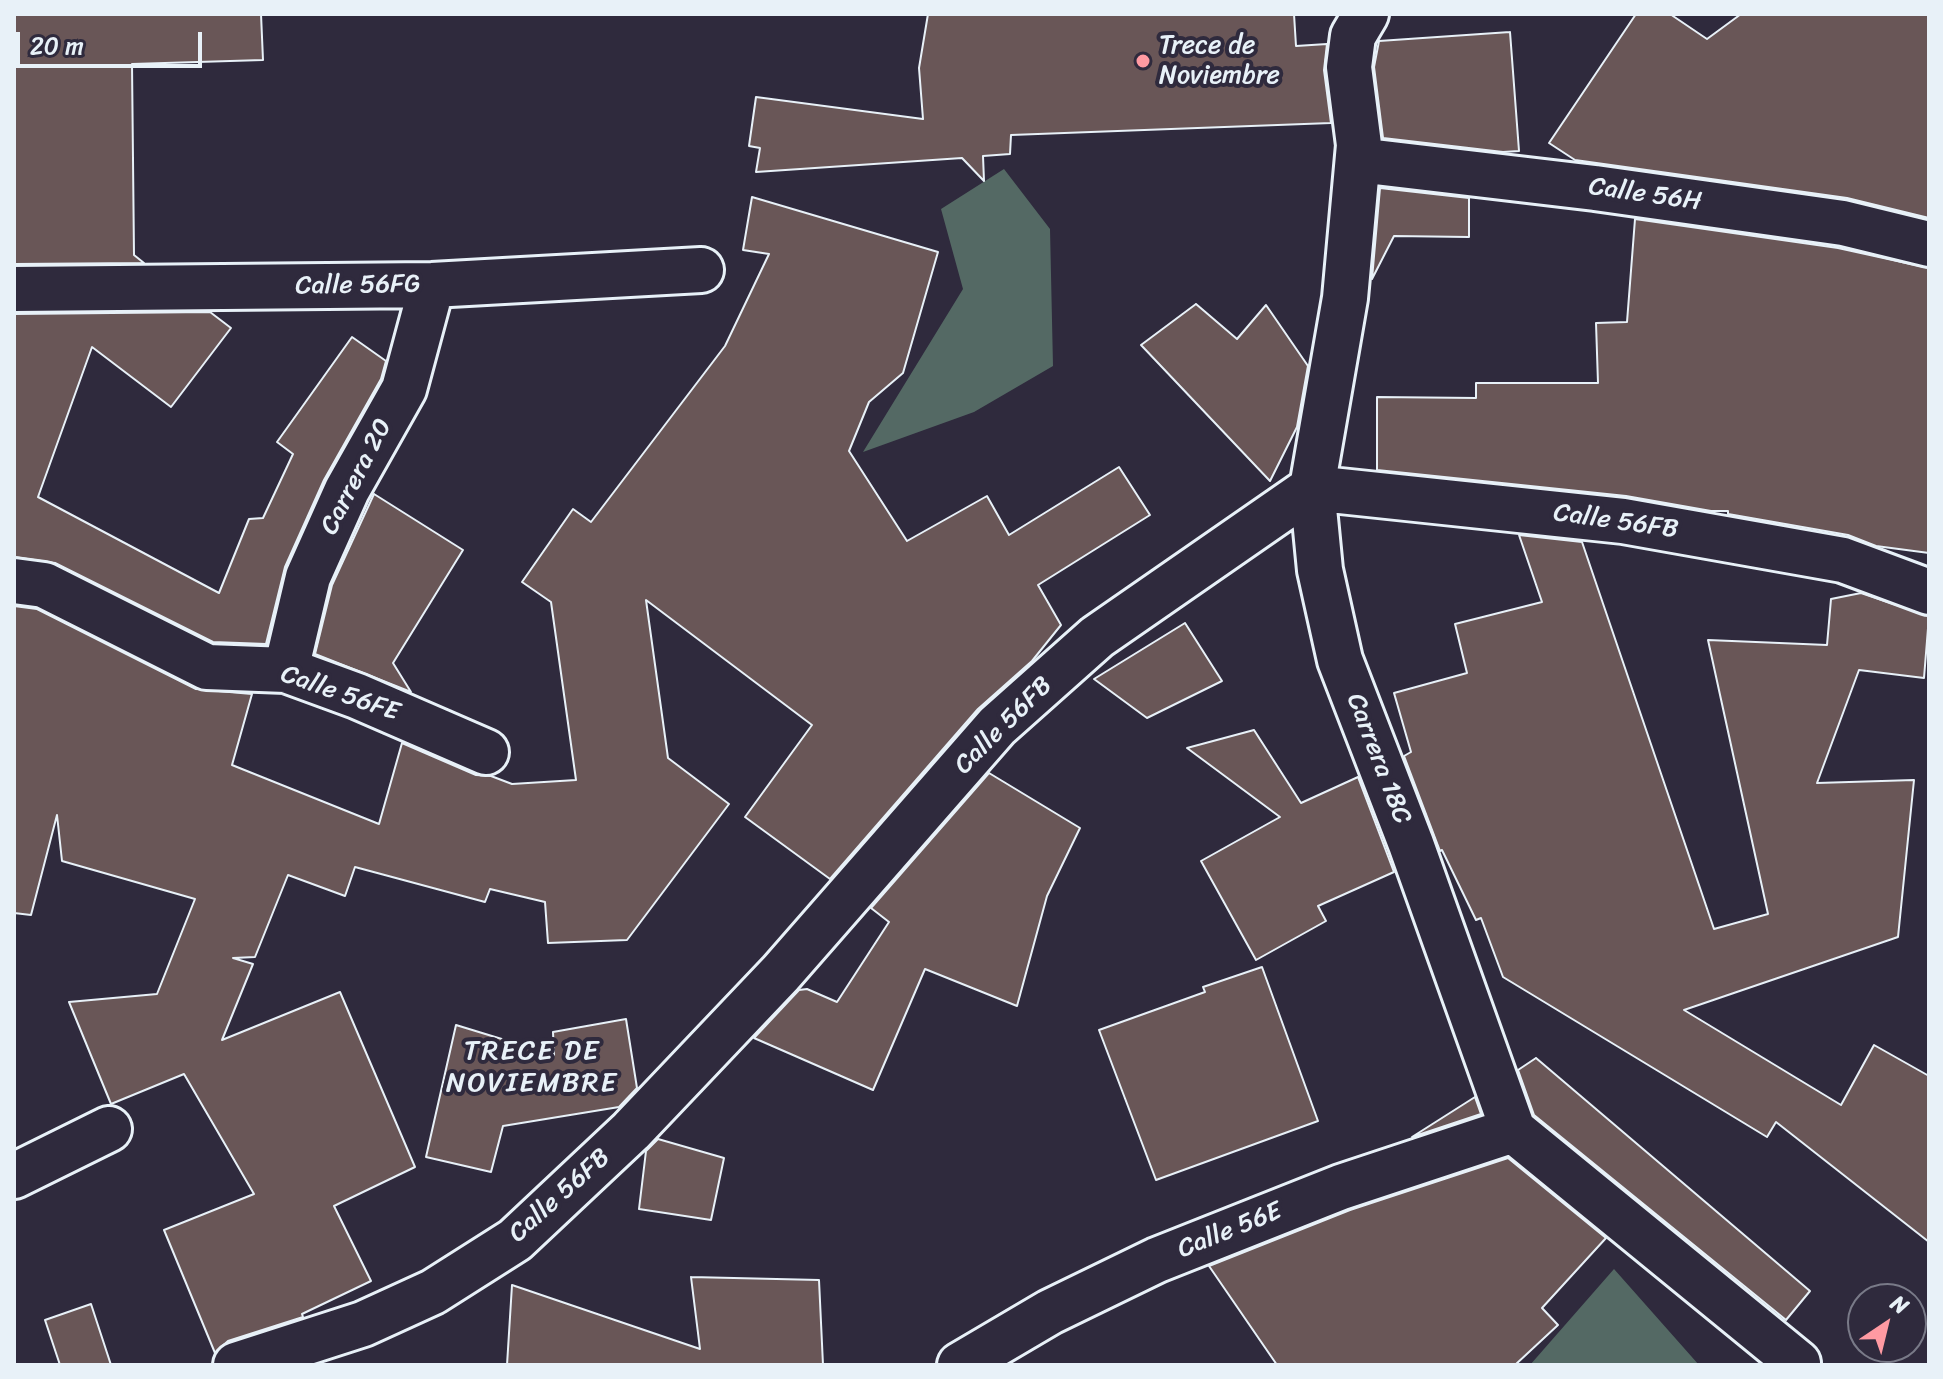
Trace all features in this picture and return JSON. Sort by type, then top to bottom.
[{"type":"street","name":"Carrera 18C","points":[[1366,14],[1353,36],[1349,67],[1356,109],[1358,160],[1345,298],[1312,488],[1320,570],[1340,660],[1411,844],[1513,1130]]},
{"type":"street","name":"Calle 56H","points":[[1358,160],[1595,188],[1843,223],[1929,244]]},
{"type":"street","name":"Calle 56FG","points":[[14,289],[432,285],[701,270]]},
{"type":"street","name":"Carrera 20","points":[[286,670],[308,577],[347,490],[404,389],[432,285]]},
{"type":"street","name":"Calle 56FB","points":[[236,1365],[363,1324],[433,1292],[515,1240],[631,1131],[781,973],[997,726],[1097,637],[1312,488],[1623,521],[1843,560],[1929,592]]},
{"type":"street","name":"Calle 56FE","points":[[14,581],[44,585],[207,667],[286,670],[357,696],[486,752]]},
{"type":"street","points":[[14,1176],[109,1129]]},
{"type":"street","points":[[1513,1130],[1798,1363]]},
{"type":"street","name":"Calle 56E","points":[[960,1365],[1050,1312],[1157,1260],[1341,1187],[1513,1130]]},
{"type":"green space","points":[[1004,169],[1050,229],[1053,366],[974,412],[863,452],[963,289],[941,209]]},
{"type":"green space","points":[[1614,1269],[1699,1365],[1530,1365]]},
{"type":"building","points":[[14,14],[261,14],[263,60],[132,64],[134,255],[144,263],[14,264]]},
{"type":"building","points":[[928,14],[1294,14],[1296,46],[1327,44],[1324,70],[1331,123],[1011,135],[1010,154],[983,156],[984,181],[962,158],[756,172],[760,148],[749,146],[756,97],[923,119],[919,68]]},
{"type":"building","points":[[1636,14],[1670,14],[1707,39],[1741,14],[1929,14],[1929,218],[1847,198],[1575,160],[1549,143]]},
{"type":"building","points":[[1510,32],[1519,151],[1503,152],[1383,138],[1374,67],[1379,41]]},
{"type":"building","points":[[1380,188],[1469,198],[1469,237],[1394,236],[1372,279]]},
{"type":"building","points":[[752,197],[938,252],[903,373],[869,402],[849,451],[907,541],[987,496],[1009,535],[1119,467],[1150,515],[1038,585],[1061,625],[1032,661],[978,709],[830,879],[745,817],[812,725],[646,600],[668,758],[729,804],[627,940],[548,943],[545,902],[490,889],[485,902],[355,867],[345,896],[288,875],[255,957],[233,958],[253,964],[222,1040],[340,992],[415,1167],[334,1206],[371,1281],[302,1314],[303,1317],[228,1341],[215,1353],[164,1230],[254,1194],[184,1074],[111,1104],[69,1002],[157,994],[195,899],[62,861],[57,815],[31,915],[14,913],[14,606],[37,609],[196,689],[252,694],[232,765],[379,824],[402,743],[476,775],[491,776],[512,784],[576,780],[551,602],[522,582],[573,509],[591,522],[725,346],[769,254],[743,250]]},
{"type":"building","points":[[1635,219],[1838,248],[1929,268],[1929,553],[1876,546],[1848,535],[1728,514],[1728,511],[1711,511],[1626,496],[1377,470],[1377,397],[1476,398],[1476,383],[1598,383],[1596,323],[1627,322]]},
{"type":"building","points":[[1196,304],[1237,339],[1266,305],[1308,366],[1297,427],[1270,481],[1141,345]]},
{"type":"building","points":[[210,312],[231,328],[171,407],[92,347],[38,497],[219,593],[249,519],[263,518],[293,454],[277,442],[352,337],[386,361],[381,379],[324,480],[285,567],[266,644],[213,642],[55,563],[14,557],[14,314]]},
{"type":"building","points":[[374,494],[463,550],[393,663],[411,692],[315,654],[332,585]]},
{"type":"building","points":[[1519,535],[1582,542],[1714,929],[1768,914],[1708,640],[1827,645],[1831,599],[1861,593],[1929,616],[1924,678],[1859,670],[1817,783],[1914,780],[1898,937],[1684,1010],[1841,1105],[1874,1045],[1929,1076],[1929,1242],[1776,1122],[1767,1137],[1503,977],[1481,918],[1476,920],[1440,851],[1404,756],[1411,752],[1394,693],[1467,673],[1455,624],[1542,602]]},
{"type":"building","points":[[1185,623],[1222,681],[1147,718],[1094,679]]},
{"type":"building","points":[[1254,730],[1301,803],[1358,777],[1394,872],[1318,906],[1326,921],[1256,960],[1201,861],[1280,817],[1187,748]]},
{"type":"building","points":[[989,773],[1080,828],[1047,896],[1017,1006],[925,969],[873,1090],[754,1038],[799,990],[807,989],[837,1002],[889,922],[871,908]]},
{"type":"building","points":[[1262,967],[1318,1121],[1156,1180],[1099,1030],[1205,992],[1203,987]]},
{"type":"building","points":[[626,1019],[637,1088],[619,1107],[503,1126],[491,1172],[426,1157],[456,1025],[554,1055],[553,1032]]},
{"type":"building","points":[[1536,1058],[1810,1291],[1786,1320],[1534,1115],[1518,1070]]},
{"type":"building","points":[[1475,1097],[1481,1114],[1412,1137]]},
{"type":"building","points":[[658,1139],[724,1158],[711,1220],[639,1209],[646,1151]]},
{"type":"building","points":[[1508,1158],[1606,1238],[1542,1308],[1558,1325],[1515,1365],[1277,1365],[1209,1266],[1350,1210]]},
{"type":"building","points":[[691,1277],[819,1280],[823,1365],[507,1365],[512,1285],[700,1349]]},
{"type":"building","points":[[91,1304],[111,1365],[60,1365],[45,1320]]},
{"type":"place","name":"Trece de Noviembre","points":[[1143,61]]},
{"type":"district","name":"TRECE DE NOVIEMBRE","points":[[532,1068]]}]
